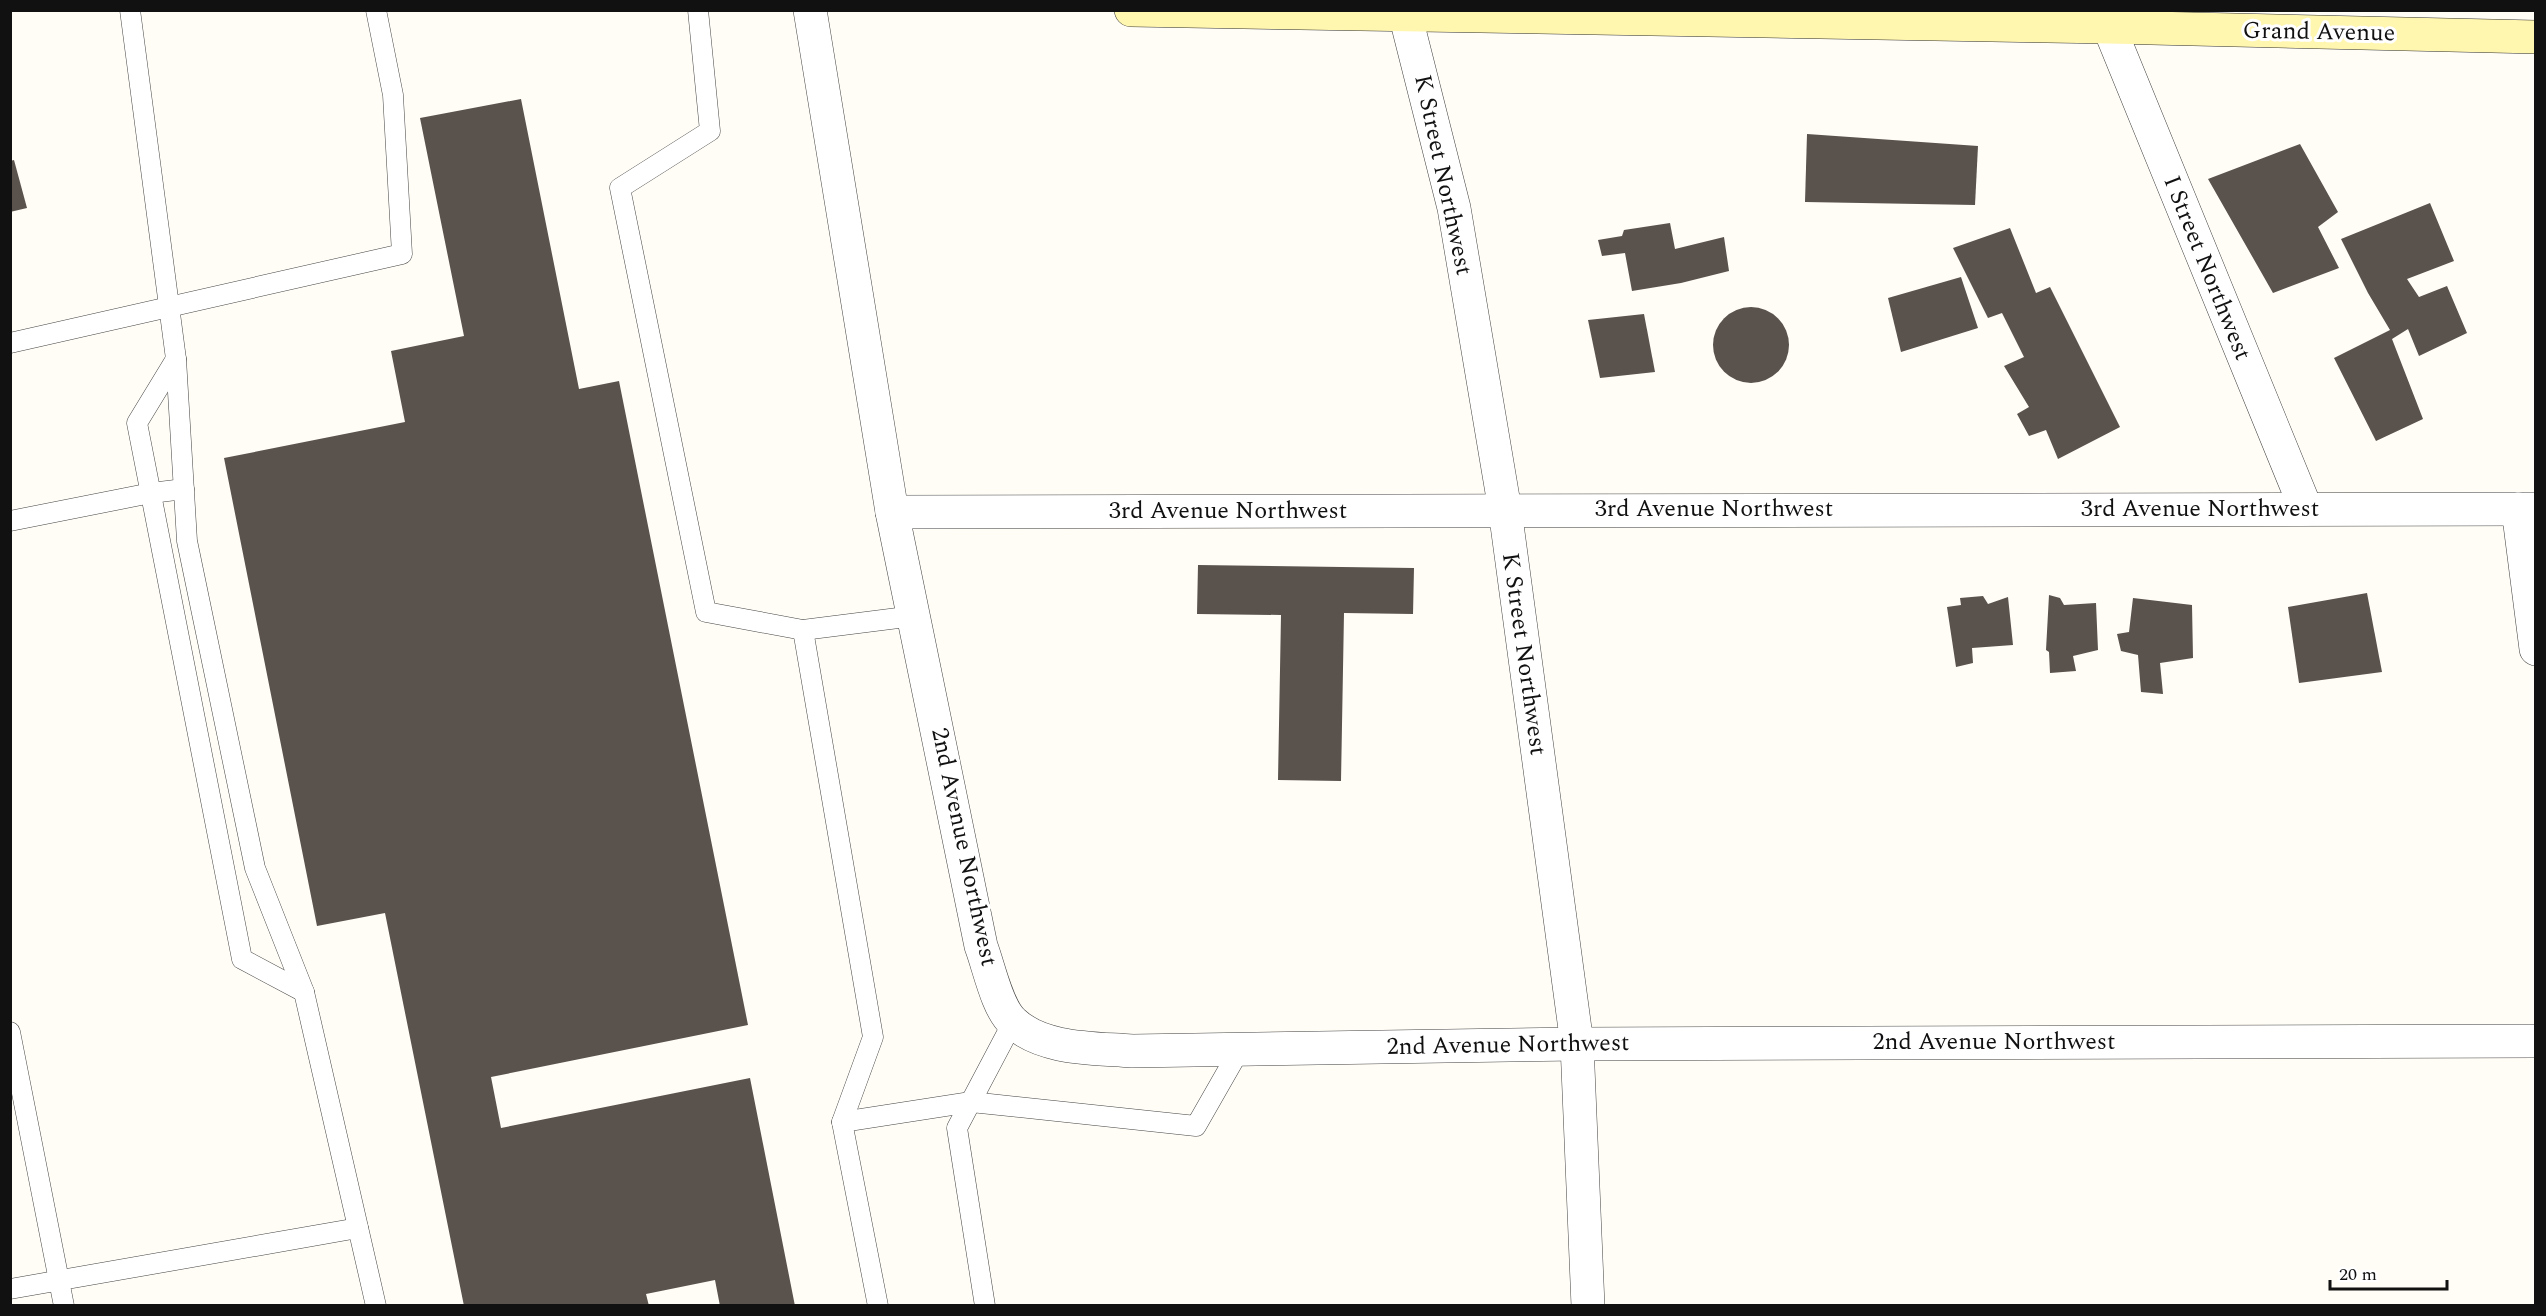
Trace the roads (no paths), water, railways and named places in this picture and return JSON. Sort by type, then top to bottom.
[{"type":"street","name":"2nd Avenue Northwest","points":[[810,10],[892,512],[981,946],[1002,1006],[1013,1022],[1034,1035],[1061,1046],[1132,1052],[1577,1044],[2535,1041]]},
{"type":"street","name":"Grand Avenue","points":[[1131,10],[2068,19],[2109,27],[2535,37]]},
{"type":"street","name":"K Street Northwest","points":[[1405,13],[1454,208],[1505,510],[1577,1044],[1588,1305]]},
{"type":"street","name":"I Street Northwest","points":[[2109,27],[2306,509]]},
{"type":"street","name":"3rd Avenue Northwest","points":[[892,512],[2527,509]]},
{"type":"street","points":[[2527,509],[2535,648]]},
{"type":"lane","points":[[130,10],[177,359],[187,542],[255,868],[304,992],[375,1305]]},
{"type":"lane","points":[[10,343],[402,254],[393,96],[376,10]]},
{"type":"lane","points":[[698,10],[710,131],[620,189],[706,612],[803,630],[914,616]]},
{"type":"lane","points":[[177,359],[137,423],[242,959],[304,992]]},
{"type":"lane","points":[[10,521],[151,493],[184,489]]},
{"type":"lane","points":[[803,630],[873,1037],[842,1122],[878,1305]]},
{"type":"lane","points":[[985,1305],[957,1128],[1013,1022]]},
{"type":"lane","points":[[10,1032],[64,1305]]},
{"type":"lane","points":[[842,1122],[971,1102],[1196,1126],[1240,1049]]},
{"type":"lane","points":[[10,1289],[358,1228]]}]
